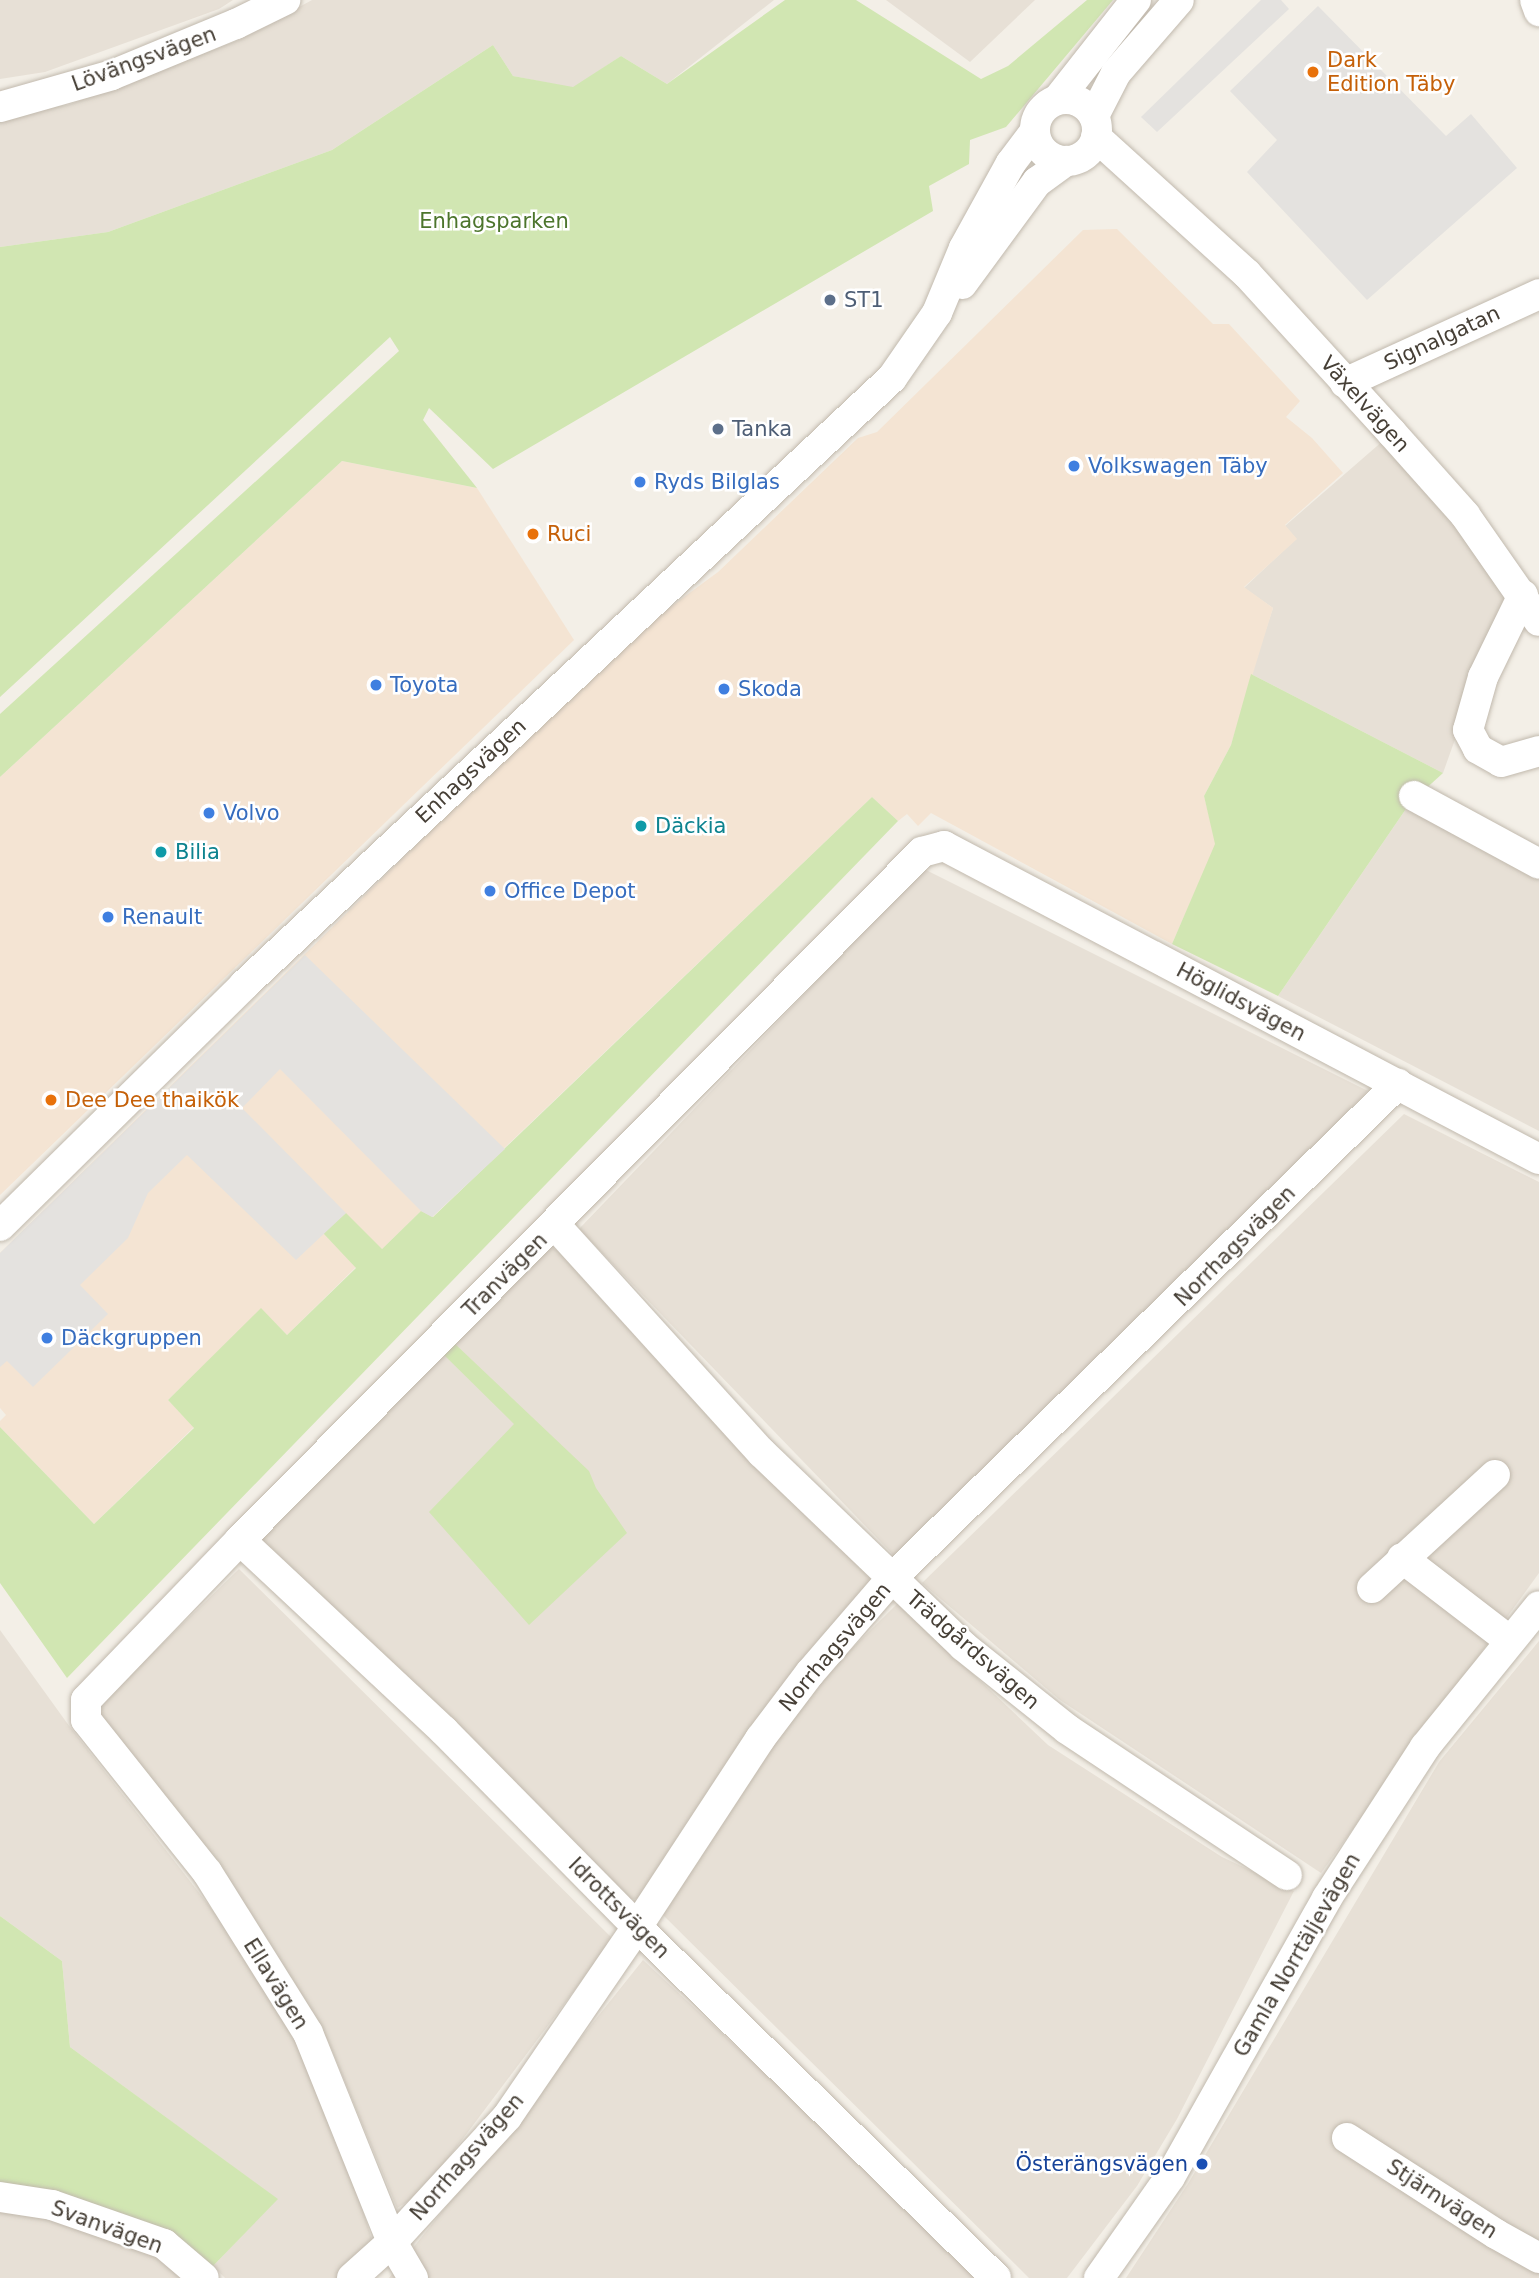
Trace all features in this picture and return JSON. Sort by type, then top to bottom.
[{"type":"street","name":"Lövängsvägen","points":[[0,107],[112,75],[236,24],[285,0]]},
{"type":"street","points":[[1136,0],[1058,99],[1041,111],[1033,134],[1048,155],[1071,160],[1170,205]]},
{"type":"street","points":[[1071,160],[1092,147],[1095,127],[1116,74],[1179,0]]},
{"type":"street","points":[[1535,0],[1539,11]]},
{"type":"street","points":[[1058,99],[1079,101],[1095,127],[1170,205]]},
{"type":"street","name":"Enhagsvägen","points":[[937,313],[964,248],[1011,163],[1033,134]]},
{"type":"street","name":"Enhagsvägen","points":[[0,1226],[244,985],[884,385],[1037,182],[1071,160]]},
{"type":"street","name":"Växelvägen","points":[[1170,205],[1247,274],[1465,514],[1539,621]]},
{"type":"street","name":"Signalgatan","points":[[1345,383],[1539,294]]},
{"type":"street","points":[[1523,595],[1483,677],[1468,730],[1478,749],[1501,762],[1539,751]]},
{"type":"street","points":[[1414,796],[1539,864]]},
{"type":"street","name":"Höglidsvägen","points":[[944,846],[1539,1159]]},
{"type":"street","name":"Tranvägen","points":[[86,1720],[86,1700],[240,1540],[922,852],[944,846]]},
{"type":"street","name":"Norrhagsvägen","points":[[352,2278],[392,2242],[507,2117],[637,1927],[760,1739],[810,1673],[891,1579],[1398,1084]]},
{"type":"street","name":"Trädgårdsvägen","points":[[555,1224],[762,1453],[963,1646],[1067,1730],[1287,1875]]},
{"type":"street","points":[[1371,1588],[1494,1475]]},
{"type":"street","name":"Idrottsvägen","points":[[240,1540],[444,1731],[637,1927],[996,2278]]},
{"type":"street","points":[[1402,1558],[1510,1641]]},
{"type":"street","name":"Gamla Norrtäljevägen","points":[[1099,2278],[1170,2177],[1335,1886],[1425,1747],[1539,1606]]},
{"type":"street","name":"Ellavägen","points":[[86,1720],[207,1872],[307,2033],[392,2242],[413,2278]]},
{"type":"street","name":"Stjärnvägen","points":[[1347,2138],[1496,2234],[1539,2258]]},
{"type":"street","name":"Svanvägen","points":[[0,2197],[52,2205],[164,2244],[204,2278]]},
{"type":"shaded area","points":[[0,0],[233,0],[219,9],[45,72],[0,79]]},
{"type":"shaded area","points":[[312,0],[774,0],[667,84],[621,56],[573,88],[513,76],[493,45],[332,150],[108,232],[0,247],[0,114],[68,105],[239,40]]},
{"type":"shaded area","points":[[886,0],[1035,0],[970,62]]},
{"type":"shaded area","points":[[1261,0],[1281,0],[1289,9],[1157,132],[1141,117]]},
{"type":"shaded area","points":[[1318,6],[1446,136],[1471,114],[1517,168],[1367,300],[1247,172],[1277,140],[1230,91]]},
{"type":"shaded area","points":[[1117,229],[1213,324],[1229,324],[1300,401],[1286,417],[1312,438],[1343,473],[1285,525],[1297,539],[1244,587],[1273,608],[1231,745],[1204,796],[1216,844],[1172,944],[931,813],[918,826],[907,814],[898,821],[872,797],[432,1217],[420,1212],[382,1249],[323,1233],[356,1267],[287,1335],[261,1309],[168,1400],[194,1427],[94,1524],[0,1427],[0,1421],[6,1415],[0,1408],[0,1253],[623,642],[718,572],[858,438],[877,432],[1083,230]]},
{"type":"shaded area","points":[[1392,433],[1512,580],[1443,773],[1251,674],[1273,608],[1244,588],[1296,539],[1285,526]]},
{"type":"shaded area","points":[[342,461],[477,488],[574,640],[0,1195],[0,777]]},
{"type":"shaded area","points":[[1410,803],[1539,876],[1539,1131],[1278,996]]},
{"type":"shaded area","points":[[924,869],[1368,1091],[904,1566],[579,1229]]},
{"type":"shaded area","points":[[305,955],[505,1149],[432,1217],[421,1211],[280,1069],[242,1108],[346,1213],[296,1260],[187,1155],[148,1193],[128,1238],[80,1285],[108,1314],[33,1387],[7,1361],[0,1367],[0,1253]]},
{"type":"shaded area","points":[[1404,1114],[1539,1182],[1539,1573],[1321,1873],[1060,1700],[922,1583]]},
{"type":"shaded area","points":[[548,1245],[567,1256],[873,1578],[642,1899],[625,1899],[260,1539]]},
{"type":"shaded area","points":[[239,1569],[613,1939],[422,2193],[397,2208],[328,2041],[276,1953],[202,1854],[97,1724],[100,1704]]},
{"type":"shaded area","points":[[898,1603],[1048,1745],[1222,1857],[1294,1891],[1177,2119],[1137,2186],[1067,2278],[1029,2278],[663,1915],[725,1802],[807,1693]]},
{"type":"shaded area","points":[[0,1630],[67,1723],[308,2033],[377,2256],[347,2278],[225,2278],[213,2266],[277,2199],[70,2047],[62,1961],[0,1916]]},
{"type":"shaded area","points":[[1539,1641],[1539,2278],[1126,2278],[1189,2182],[1439,1762]]},
{"type":"shaded area","points":[[643,1960],[985,2278],[389,2278]]},
{"type":"shaded area","points":[[0,2209],[100,2227],[199,2278],[0,2278]]},
{"type":"green space","name":"Enhagsparken","points":[[785,0],[856,0],[981,79],[1008,66],[1087,0],[1113,0],[1006,127],[970,140],[969,164],[929,186],[933,211],[493,469],[429,408],[423,420],[477,488],[342,461],[0,777],[0,714],[399,351],[390,337],[0,697],[0,247],[108,232],[332,150],[493,45],[513,76],[573,87],[621,56],[667,84]]},
{"type":"green space","points":[[1251,674],[1443,773],[1410,803],[1278,996],[1172,944],[1215,844],[1204,796],[1231,745]]},
{"type":"green space","points":[[872,797],[898,821],[67,1678],[0,1583],[0,1427],[94,1524],[194,1428],[168,1400],[261,1308],[287,1335],[356,1268],[323,1233],[346,1213],[382,1249],[421,1211],[433,1217]]},
{"type":"green space","points":[[453,1342],[589,1471],[596,1488],[627,1533],[529,1625],[429,1512],[514,1424],[442,1353]]},
{"type":"green space","points":[[0,1916],[62,1961],[70,2047],[278,2199],[213,2266],[188,2249],[0,2191]]},
{"type":"place","name":"Dark Edition Täby","points":[[1313,72]]},
{"type":"place","name":"ST1","points":[[830,300]]},
{"type":"place","name":"Tanka","points":[[718,429]]},
{"type":"place","name":"Volkswagen Täby","points":[[1074,466]]},
{"type":"place","name":"Ryds Bilglas","points":[[640,482]]},
{"type":"place","name":"Ruci","points":[[533,534]]},
{"type":"place","name":"Toyota","points":[[376,685]]},
{"type":"place","name":"Skoda","points":[[724,689]]},
{"type":"place","name":"Volvo","points":[[209,813]]},
{"type":"place","name":"Däckia","points":[[641,826]]},
{"type":"place","name":"Bilia","points":[[161,852]]},
{"type":"place","name":"Office Depot","points":[[490,891]]},
{"type":"place","name":"Renault","points":[[108,917]]},
{"type":"place","name":"Dee Dee thaikök","points":[[51,1100]]},
{"type":"place","name":"Däckgruppen","points":[[47,1338]]},
{"type":"place","name":"Österängsvägen","points":[[1202,2164]]}]
